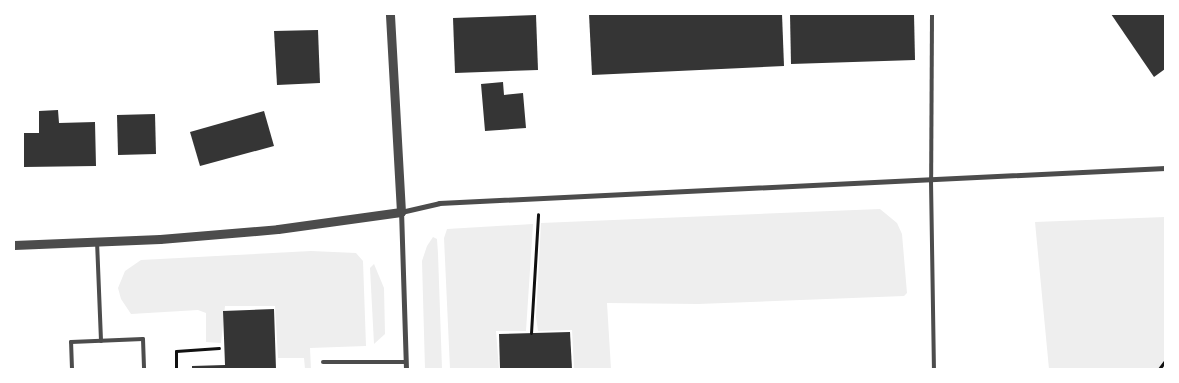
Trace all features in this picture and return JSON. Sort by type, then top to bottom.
[{"type":"street","points":[[390,14],[401,212],[406,369]]},
{"type":"street","points":[[14,246],[278,229],[401,212],[439,203],[1165,168]]},
{"type":"lane","points":[[932,14],[931,180],[934,369]]},
{"type":"lane","points":[[97,242],[102,341]]},
{"type":"lane","points":[[72,369],[71,342],[142,339],[144,369]]},
{"type":"lane","points":[[322,362],[406,362]]},
{"type":"path","points":[[532,333],[540,198]]},
{"type":"path","points":[[176,369],[176,350],[219,348]]},
{"type":"path","points":[[1159,369],[1165,362]]},
{"type":"shaded area","points":[[880,209],[897,223],[902,234],[907,293],[904,296],[698,304],[607,303],[611,369],[574,369],[572,330],[538,331],[536,317],[541,223]]},
{"type":"shaded area","points":[[1165,217],[1165,369],[1049,369],[1035,222]]},
{"type":"shaded area","points":[[533,224],[526,331],[496,331],[499,369],[450,369],[444,238],[447,229]]},
{"type":"shaded area","points":[[433,237],[437,239],[442,369],[425,369],[422,261],[427,246]]},
{"type":"shaded area","points":[[311,251],[356,253],[363,261],[366,346],[310,348],[311,369],[305,369],[304,358],[278,358],[275,306],[225,306],[221,343],[206,342],[206,313],[198,310],[131,314],[121,299],[118,288],[125,271],[141,260]]},
{"type":"shaded area","points":[[374,264],[384,288],[385,334],[374,344],[370,268]]},
{"type":"building","points":[[589,14],[782,14],[784,66],[592,75]]},
{"type":"building","points":[[790,14],[914,14],[915,60],[791,64]]},
{"type":"building","points":[[1111,14],[1165,14],[1165,69],[1154,77]]},
{"type":"building","points":[[536,15],[538,70],[455,73],[453,18]]},
{"type":"building","points":[[318,30],[320,83],[277,85],[274,31]]},
{"type":"building","points":[[503,82],[504,95],[523,93],[526,128],[485,131],[481,84]]},
{"type":"building","points":[[58,110],[59,123],[95,122],[96,166],[24,167],[24,133],[39,133],[39,111]]},
{"type":"building","points":[[264,111],[274,146],[200,166],[190,132]]},
{"type":"building","points":[[155,114],[156,154],[118,155],[117,115]]},
{"type":"building","points":[[274,309],[276,369],[192,369],[192,366],[225,365],[223,311]]},
{"type":"building","points":[[570,332],[572,369],[500,369],[499,334]]}]
